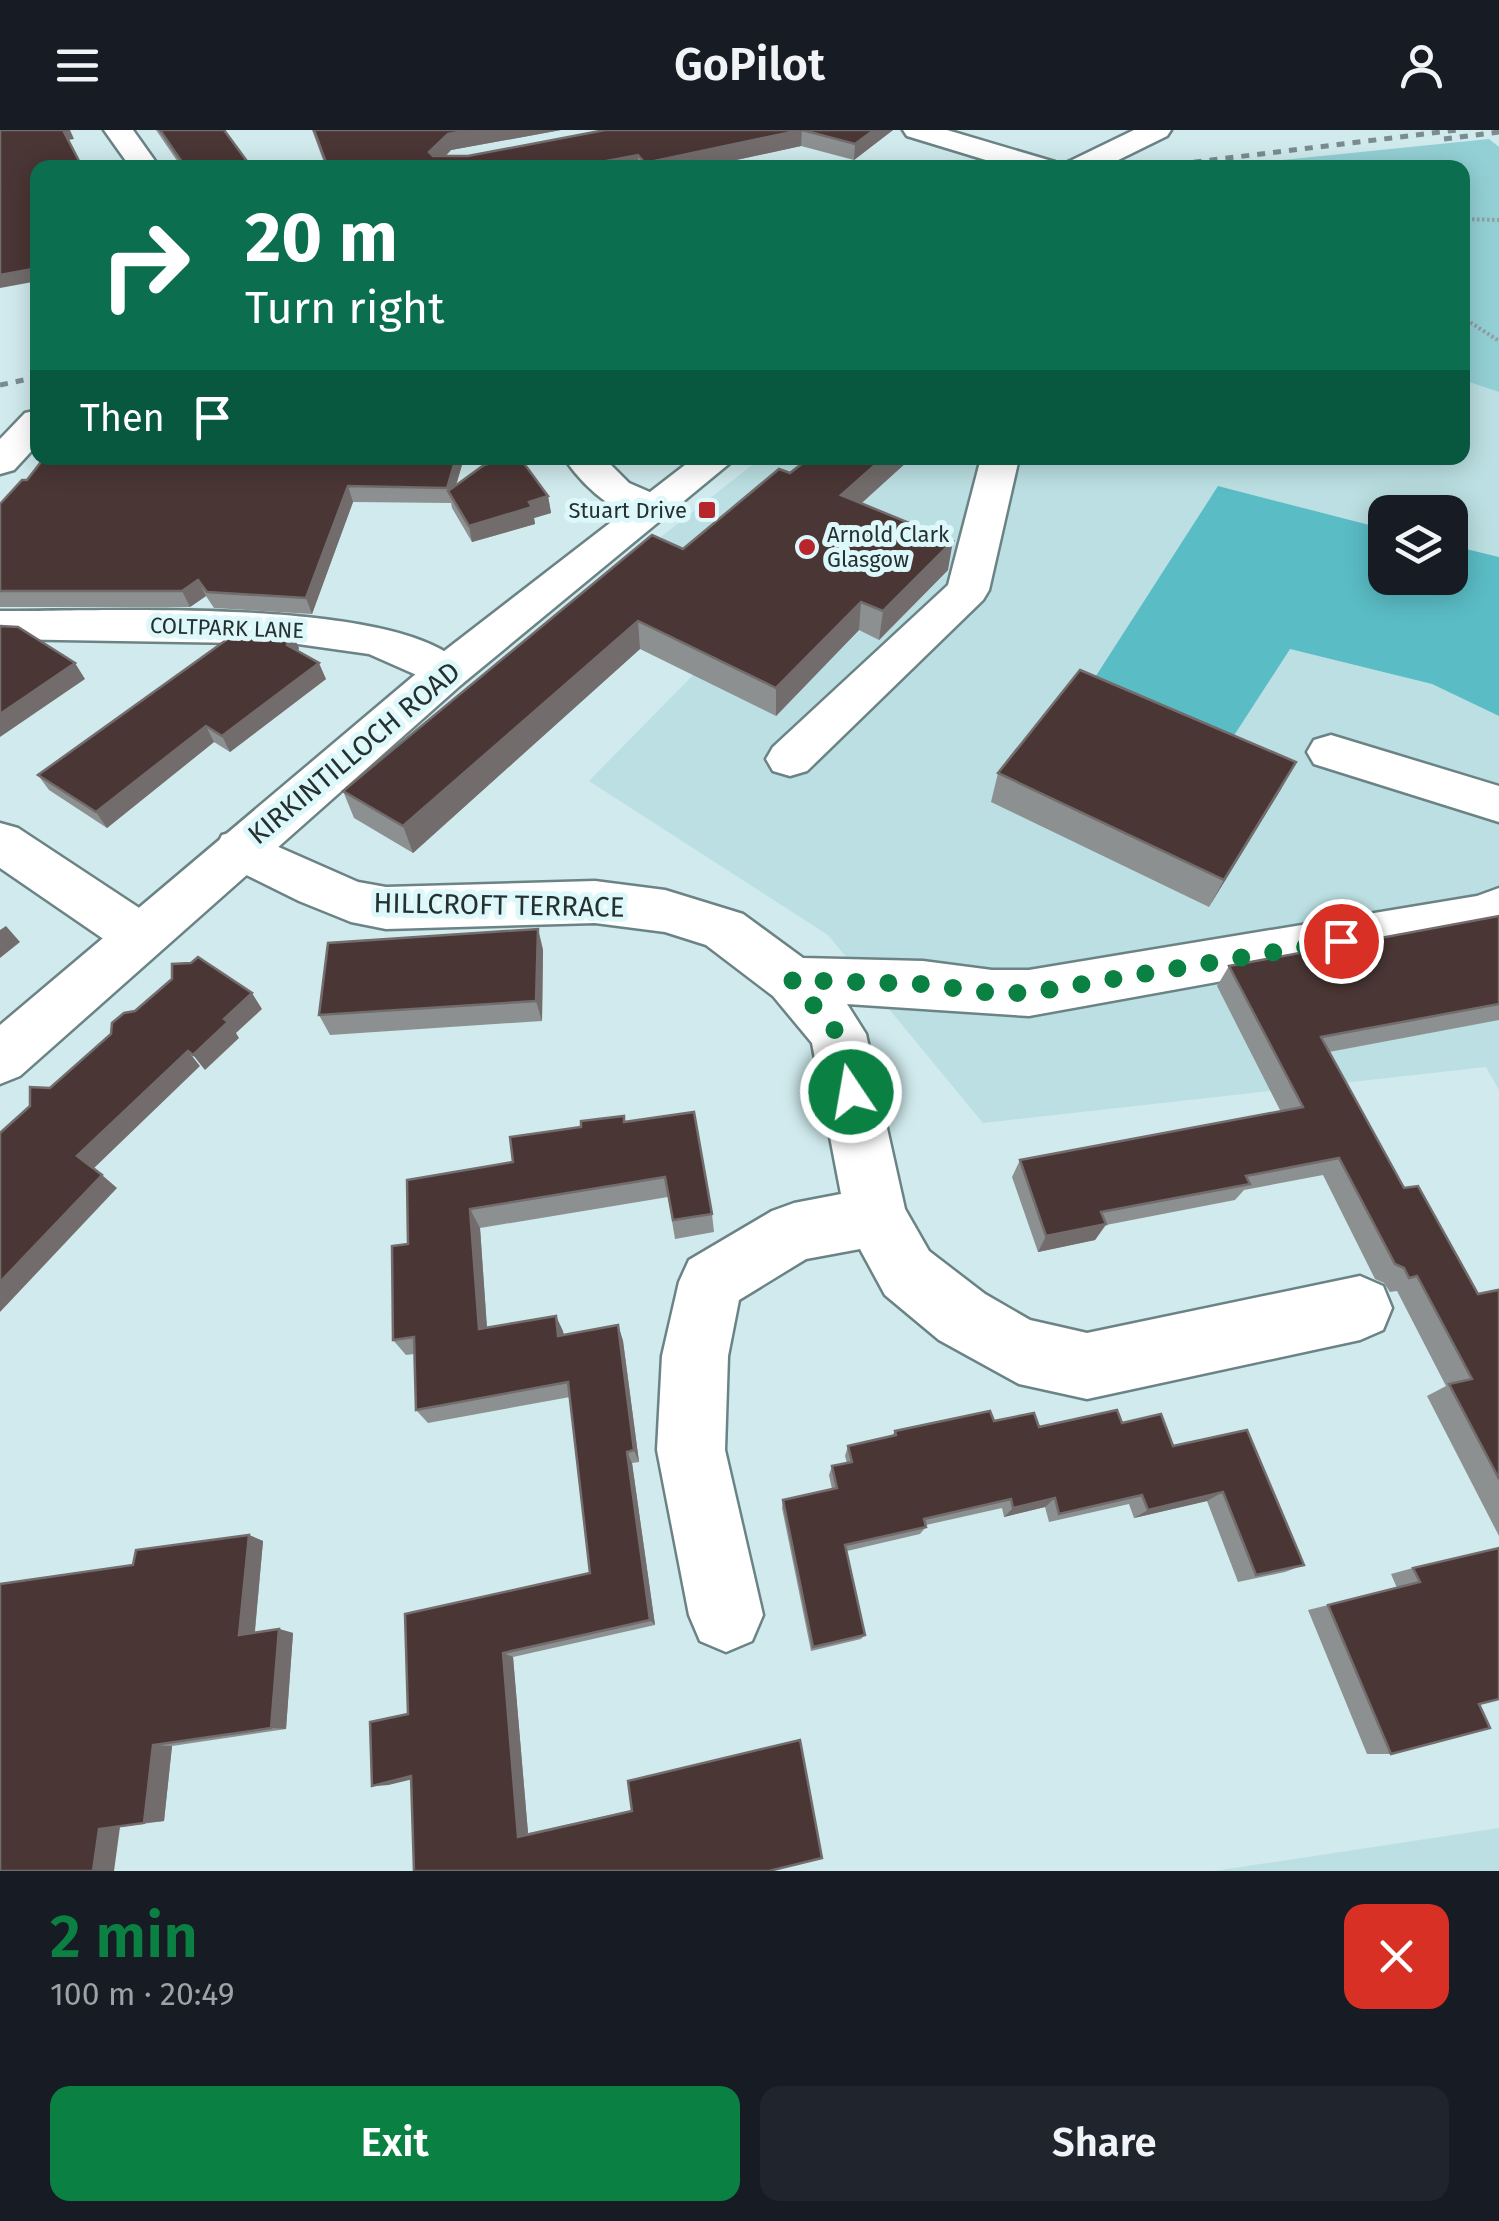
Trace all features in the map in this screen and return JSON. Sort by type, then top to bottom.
[{"type":"street","points":[[118,130],[140,160]]},
{"type":"street","points":[[918,130],[1018,160]]},
{"type":"street","points":[[1094,160],[1157,130]]},
{"type":"street","points":[[0,462],[30,429]]},
{"type":"street","points":[[591,465],[616,491],[654,509]]},
{"type":"street","name":"KIRKINTILLOCH ROAD","points":[[0,1059],[446,674],[708,465]]},
{"type":"street","points":[[790,759],[968,590],[998,465]]},
{"type":"street","name":"COLTPARK LANE","points":[[0,625],[298,629],[372,640],[446,674]]},
{"type":"street","points":[[1331,752],[1499,804]]},
{"type":"street","points":[[0,842],[140,936]]},
{"type":"street","name":"HILLCROFT TERRACE","points":[[240,848],[351,901],[386,908],[595,902],[665,912],[724,929],[792,980],[838,1034],[876,1217],[907,1273],[962,1317],[1020,1351],[1087,1366],[1360,1308]]},
{"type":"street","points":[[792,980],[923,984],[992,993],[1029,993],[1462,920],[1499,909]]},
{"type":"street","points":[[726,1615],[691,1450],[695,1356],[711,1282],[794,1232],[876,1217]]},
{"type":"path","points":[[1470,218],[1499,220]]},
{"type":"path","points":[[1470,323],[1499,341]]},
{"type":"shaded area","points":[[1489,139],[1499,147],[1499,392],[1470,382],[1470,160],[1283,160]]},
{"type":"shaded area","points":[[1470,382],[1499,392],[1499,557],[1468,549],[1468,495],[1368,495],[1368,525],[1218,486],[1290,649],[1432,684],[1499,716],[1499,1090],[1486,1067],[983,1123],[828,935],[589,781],[756,611],[638,555],[752,465],[1470,465]]},
{"type":"shaded area","points":[[1218,486],[1368,525],[1368,595],[1468,595],[1468,549],[1499,557],[1499,716],[1432,684],[1290,649],[1222,754],[1085,693]]},
{"type":"shaded area","points":[[1499,1828],[1499,1871],[1215,1871]]},
{"type":"building","points":[[0,130],[63,130],[78,160],[30,160],[30,269],[0,275]]},
{"type":"building","points":[[160,130],[224,130],[246,160],[181,160]]},
{"type":"building","points":[[314,130],[472,130],[448,134],[429,152],[433,156],[468,156],[605,130],[801,130],[659,160],[642,160],[638,155],[611,160],[325,160]]},
{"type":"building","points":[[802,130],[874,130],[855,144]]},
{"type":"building","points":[[39,465],[454,465],[447,488],[348,486],[306,598],[207,592],[198,580],[182,591],[0,591],[0,504],[22,480],[27,480]]},
{"type":"building","points":[[484,465],[525,465],[548,496],[529,502],[532,507],[469,526],[448,491]]},
{"type":"building","points":[[800,465],[875,465],[841,495],[953,541],[883,611],[861,602],[776,688],[638,621],[403,826],[343,791],[652,535],[683,549],[779,469],[790,473]]},
{"type":"building","points":[[0,626],[18,627],[75,663],[0,714]]},
{"type":"building","points":[[292,632],[287,645],[319,663],[222,736],[206,726],[96,812],[38,775],[236,633]]},
{"type":"building","points":[[1080,670],[1296,762],[1224,880],[998,773]]},
{"type":"building","points":[[1499,916],[1499,1004],[1321,1037],[1404,1188],[1418,1186],[1478,1294],[1499,1292],[1499,1479],[1449,1384],[1472,1379],[1417,1276],[1409,1278],[1404,1268],[1395,1264],[1339,1158],[1246,1176],[1250,1184],[1101,1212],[1106,1224],[1046,1236],[1020,1160],[1303,1107],[1229,966]]},
{"type":"building","points":[[538,929],[536,1001],[319,1015],[328,943]]},
{"type":"building","points":[[198,957],[252,993],[193,1055],[188,1051],[77,1156],[102,1175],[0,1282],[0,1133],[30,1106],[30,1087],[50,1088],[111,1034],[112,1023],[124,1013],[135,1011],[172,979],[172,964],[191,963]]},
{"type":"building","points":[[694,1112],[712,1214],[673,1220],[665,1177],[470,1209],[479,1329],[556,1316],[558,1336],[618,1325],[634,1450],[627,1452],[650,1620],[503,1653],[518,1837],[632,1811],[628,1781],[800,1740],[822,1858],[769,1871],[414,1871],[411,1776],[372,1786],[370,1722],[408,1714],[405,1614],[590,1573],[568,1382],[416,1410],[414,1337],[393,1340],[392,1246],[408,1244],[407,1180],[513,1162],[510,1137],[581,1127],[581,1121],[624,1116],[624,1122]]},
{"type":"building","points":[[1117,1410],[1122,1423],[1161,1414],[1173,1446],[1247,1430],[1304,1565],[1256,1575],[1223,1492],[1148,1510],[1142,1495],[1059,1514],[1055,1498],[1013,1508],[1011,1499],[924,1519],[926,1527],[845,1545],[865,1635],[813,1647],[783,1500],[837,1488],[832,1466],[852,1462],[848,1446],[896,1435],[895,1431],[990,1411],[994,1421],[1034,1413],[1039,1427]]},
{"type":"building","points":[[249,1535],[239,1635],[279,1629],[271,1728],[153,1745],[144,1823],[99,1829],[93,1871],[0,1871],[0,1584],[133,1565],[136,1550]]},
{"type":"building","points":[[1499,1548],[1499,1699],[1479,1704],[1490,1728],[1391,1754],[1328,1605],[1420,1582],[1413,1568]]},
{"type":"railway","points":[[1211,160],[1457,130]]},
{"type":"railway","points":[[1444,139],[1499,132]]},
{"type":"railway","points":[[0,385],[30,379]]},
{"type":"place","name":"Stuart Drive","points":[[707,510]]},
{"type":"place","name":"Arnold Clark Glasgow","points":[[807,547]]},
{"type":"route","points":[[851,1092],[838,1034],[792,980],[923,984],[992,993],[1029,993],[1341,941]]}]
